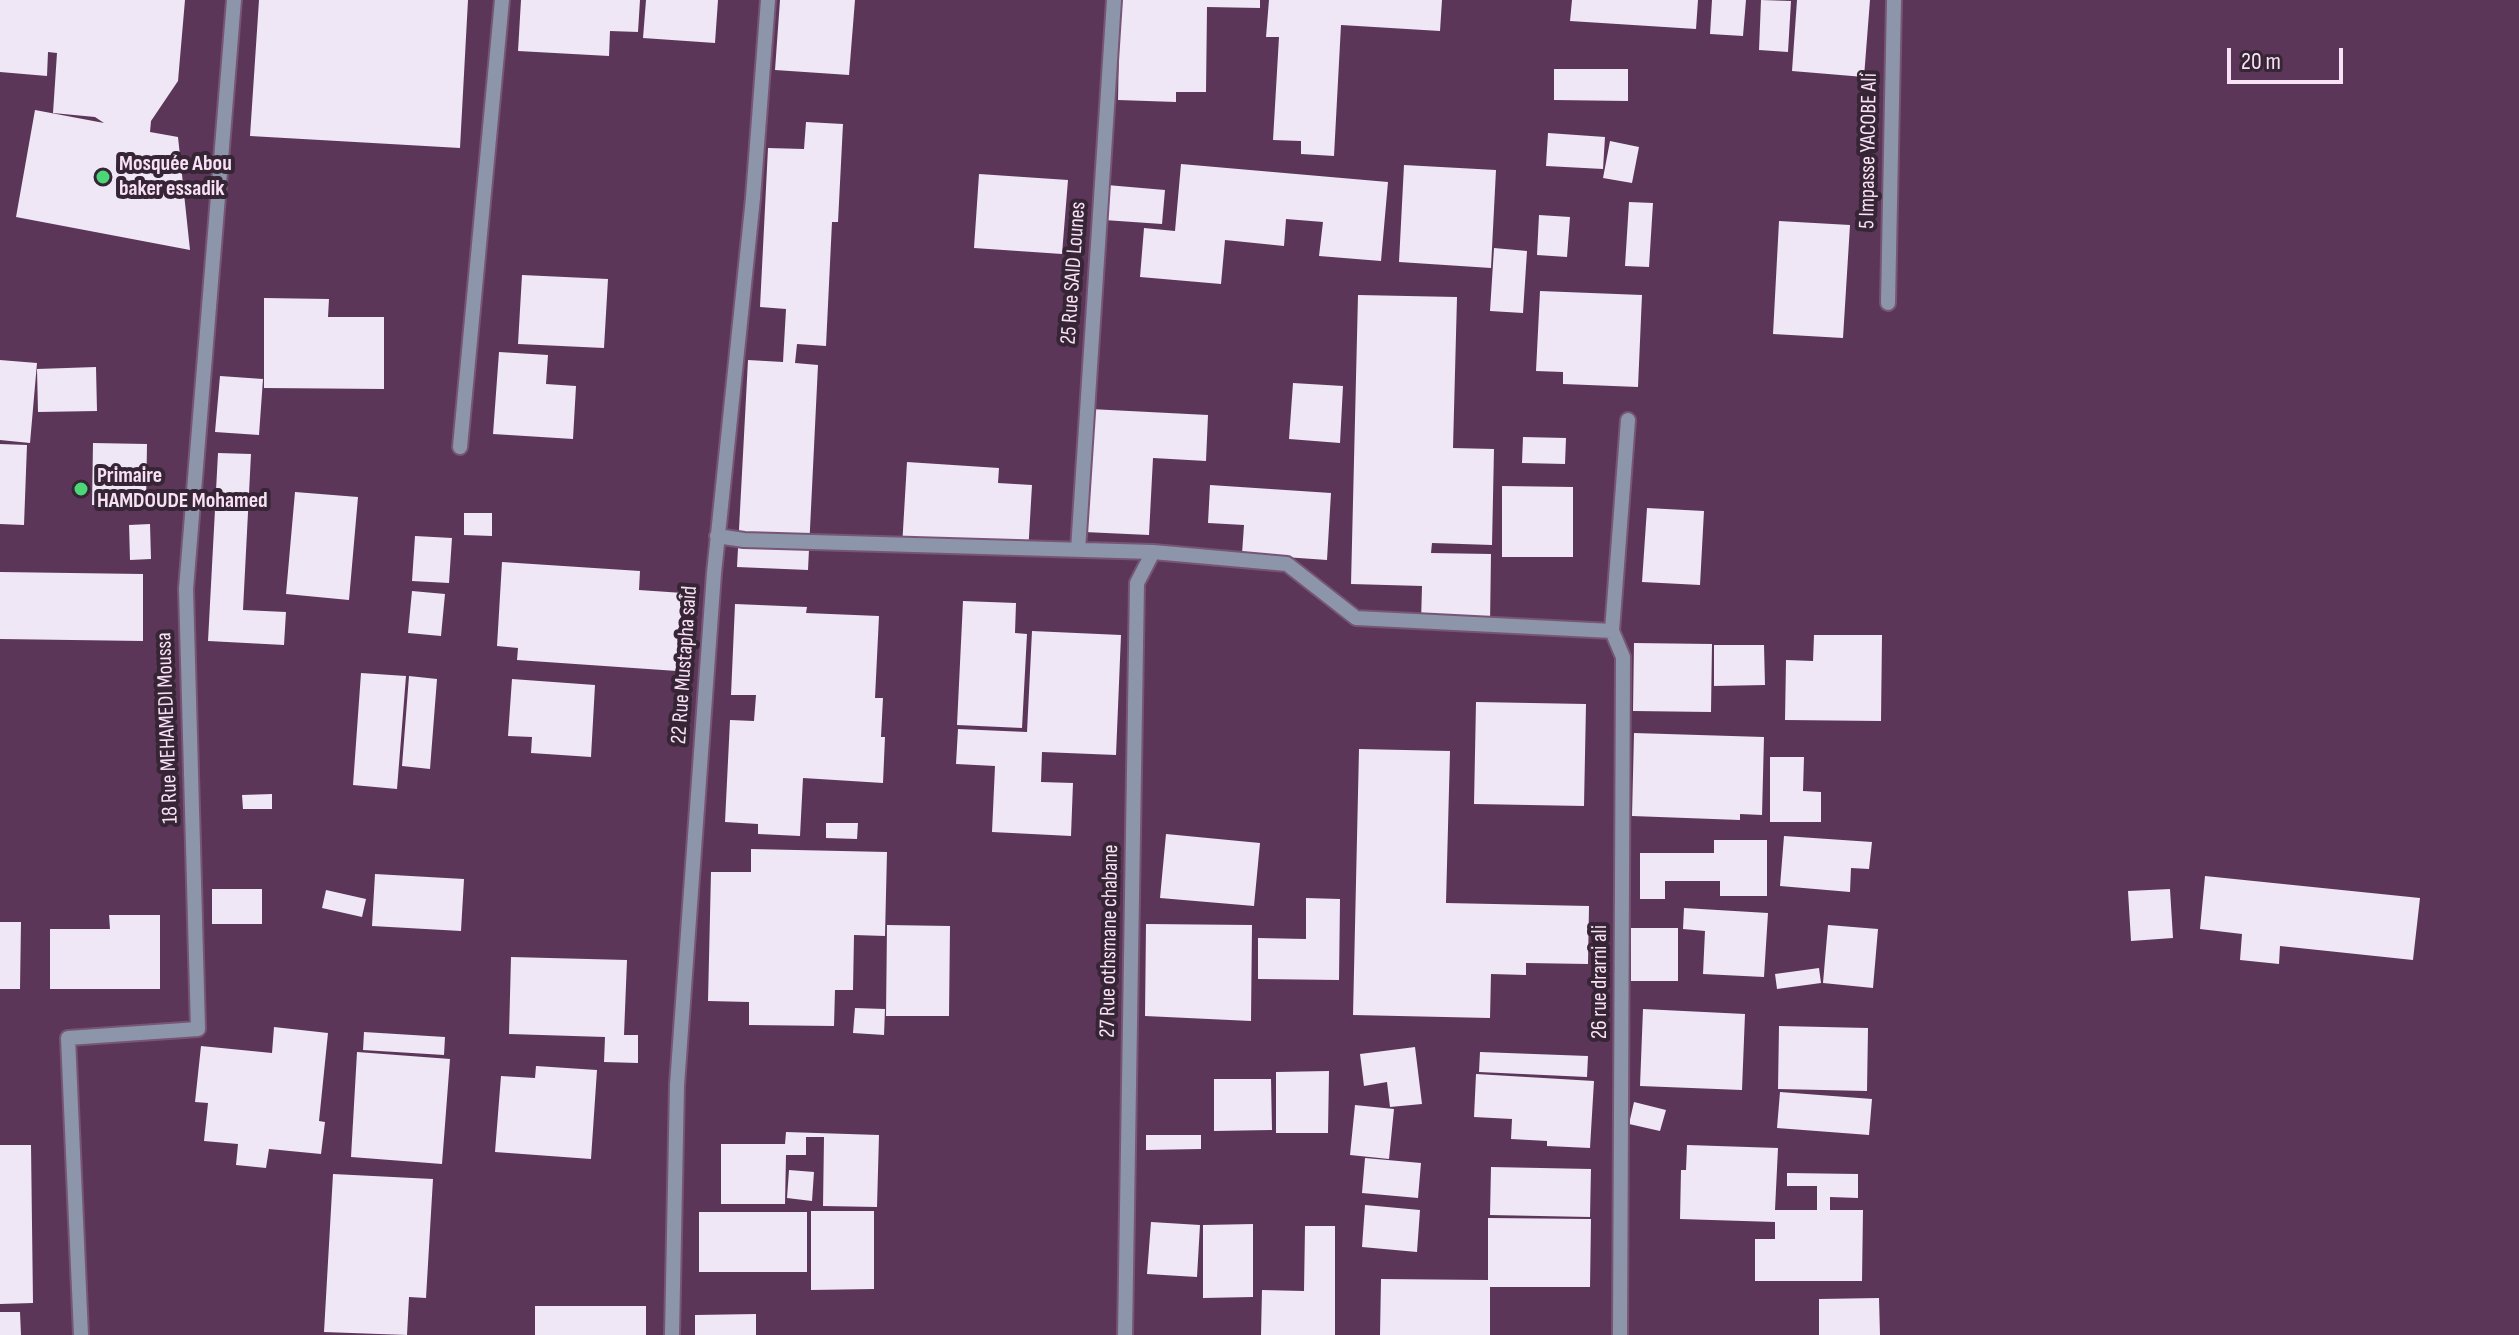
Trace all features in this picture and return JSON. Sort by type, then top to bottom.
[{"type":"street","name":"18 Rue MEHAMEDI Moussa","points":[[81,1335],[68,1038],[198,1029],[186,589],[234,0]]},
{"type":"street","points":[[460,447],[502,0]]},
{"type":"street","name":"22 Rue Mustapha said","points":[[672,1335],[677,1085],[717,536],[753,198],[768,0]]},
{"type":"street","name":"25 Rue SAID Lounes","points":[[1078,550],[1114,0]]},
{"type":"street","name":"5 Impasse YACOBE Ali","points":[[1888,303],[1894,0]]},
{"type":"street","points":[[717,536],[744,540],[1153,552],[1287,564],[1356,618],[1612,631],[1628,420]]},
{"type":"street","name":"27 Rue othsmane chabane","points":[[1125,1335],[1137,583],[1153,552]]},
{"type":"street","name":"26 rue drarni ali","points":[[1612,631],[1623,657],[1620,1335]]},
{"type":"building","points":[[0,0],[185,0],[178,81],[151,121],[150,132],[178,137],[190,250],[16,217],[35,110],[104,123],[95,117],[53,113],[57,53],[48,52],[47,76],[0,72]]},
{"type":"building","points":[[259,0],[468,0],[460,148],[250,136]]},
{"type":"building","points":[[521,0],[640,0],[638,32],[610,31],[609,56],[518,51]]},
{"type":"building","points":[[646,0],[718,0],[715,43],[643,38]]},
{"type":"building","points":[[780,0],[855,0],[849,75],[775,70]]},
{"type":"building","points":[[1120,0],[1260,0],[1260,8],[1207,7],[1206,92],[1176,92],[1176,102],[1118,100]]},
{"type":"building","points":[[1269,0],[1442,0],[1440,31],[1341,25],[1334,156],[1301,154],[1301,141],[1273,140],[1279,37],[1266,37]]},
{"type":"building","points":[[1572,0],[1698,0],[1696,29],[1570,21]]},
{"type":"building","points":[[1712,0],[1746,0],[1743,36],[1710,34]]},
{"type":"building","points":[[1761,0],[1791,1],[1788,52],[1759,50]]},
{"type":"building","points":[[1797,0],[1870,0],[1864,77],[1792,71]]},
{"type":"building","points":[[1554,69],[1628,69],[1628,101],[1554,100]]},
{"type":"building","points":[[806,122],[843,124],[838,222],[832,222],[826,346],[797,344],[795,363],[818,365],[808,570],[737,567],[748,360],[783,362],[786,309],[760,307],[768,148],[804,149]]},
{"type":"building","points":[[1548,133],[1605,137],[1603,169],[1546,166]]},
{"type":"building","points":[[1610,141],[1639,147],[1632,183],[1603,178]]},
{"type":"building","points":[[1181,164],[1388,182],[1381,261],[1319,256],[1323,222],[1286,219],[1284,246],[1225,240],[1221,284],[1140,277],[1144,228],[1175,231]]},
{"type":"building","points":[[1404,165],[1496,170],[1491,268],[1399,262]]},
{"type":"building","points":[[979,174],[1068,180],[1062,254],[974,248]]},
{"type":"building","points":[[1107,185],[1165,190],[1162,224],[1104,220]]},
{"type":"building","points":[[1629,202],[1653,203],[1649,267],[1625,266]]},
{"type":"building","points":[[1539,215],[1570,217],[1567,257],[1537,255]]},
{"type":"building","points":[[1779,221],[1850,225],[1843,338],[1773,334]]},
{"type":"building","points":[[1494,248],[1527,251],[1523,313],[1490,311]]},
{"type":"building","points":[[522,275],[608,279],[604,348],[518,344]]},
{"type":"building","points":[[1540,291],[1642,295],[1638,387],[1563,384],[1563,372],[1536,371]]},
{"type":"building","points":[[1358,295],[1457,297],[1453,448],[1494,449],[1492,545],[1432,543],[1431,553],[1491,554],[1490,624],[1421,622],[1422,586],[1351,584]]},
{"type":"building","points":[[264,298],[329,299],[328,317],[384,317],[384,389],[264,388]]},
{"type":"building","points":[[499,352],[548,355],[546,384],[576,386],[573,439],[493,434]]},
{"type":"building","points":[[0,360],[37,363],[30,443],[0,440]]},
{"type":"building","points":[[96,367],[97,411],[38,412],[37,369]]},
{"type":"building","points":[[220,376],[263,379],[259,435],[215,432]]},
{"type":"building","points":[[1293,383],[1343,386],[1340,443],[1289,439]]},
{"type":"building","points":[[1090,409],[1208,415],[1206,461],[1153,458],[1149,535],[1084,532]]},
{"type":"building","points":[[1523,437],[1566,438],[1565,464],[1522,463]]},
{"type":"building","points":[[93,443],[147,444],[146,506],[92,505]]},
{"type":"building","points":[[0,444],[27,445],[24,525],[0,524]]},
{"type":"building","points":[[218,453],[251,454],[243,610],[286,612],[284,645],[208,641]]},
{"type":"building","points":[[907,462],[999,468],[998,483],[1032,485],[1028,554],[902,547]]},
{"type":"building","points":[[1210,485],[1331,493],[1327,560],[1242,554],[1244,525],[1208,523]]},
{"type":"building","points":[[1502,486],[1573,487],[1573,557],[1502,557]]},
{"type":"building","points":[[295,492],[358,497],[349,600],[286,594]]},
{"type":"building","points":[[1647,508],[1704,511],[1700,585],[1642,582]]},
{"type":"building","points":[[464,513],[492,513],[492,536],[464,535]]},
{"type":"building","points":[[150,524],[151,559],[130,560],[129,525]]},
{"type":"building","points":[[415,536],[452,538],[449,583],[412,581]]},
{"type":"building","points":[[502,562],[640,571],[639,590],[683,593],[677,671],[517,660],[518,648],[497,646]]},
{"type":"building","points":[[0,572],[143,574],[143,641],[0,639]]},
{"type":"building","points":[[412,591],[445,594],[441,636],[408,633]]},
{"type":"building","points":[[963,601],[1016,603],[1015,633],[1027,634],[1022,728],[957,725]]},
{"type":"building","points":[[735,604],[807,607],[806,613],[879,616],[875,698],[883,698],[883,783],[803,778],[800,836],[758,834],[758,824],[725,822],[730,720],[754,721],[756,695],[731,695]]},
{"type":"building","points":[[1032,631],[1121,635],[1116,755],[1042,752],[1041,782],[1073,783],[1071,836],[992,832],[995,766],[956,764],[958,729],[1027,732]]},
{"type":"building","points":[[1814,635],[1882,635],[1881,721],[1785,720],[1786,660],[1813,661]]},
{"type":"building","points":[[1634,643],[1712,644],[1711,712],[1633,711]]},
{"type":"building","points":[[1714,645],[1764,645],[1765,685],[1714,686]]},
{"type":"building","points":[[361,673],[406,676],[397,789],[353,785]]},
{"type":"building","points":[[409,676],[437,679],[430,769],[402,766]]},
{"type":"building","points":[[512,679],[595,685],[591,757],[531,753],[532,737],[508,736]]},
{"type":"building","points":[[1476,702],[1586,704],[1584,806],[1474,804]]},
{"type":"building","points":[[1634,733],[1764,737],[1762,815],[1740,814],[1740,820],[1632,816]]},
{"type":"building","points":[[1359,749],[1450,751],[1446,903],[1589,906],[1588,964],[1526,963],[1526,975],[1491,974],[1490,1018],[1353,1015]]},
{"type":"building","points":[[1770,757],[1804,757],[1803,791],[1821,792],[1821,822],[1770,822]]},
{"type":"building","points":[[272,794],[272,809],[243,809],[242,795]]},
{"type":"building","points":[[826,823],[858,823],[857,839],[826,838]]},
{"type":"building","points":[[1166,834],[1260,843],[1254,906],[1160,898]]},
{"type":"building","points":[[1784,836],[1872,842],[1869,869],[1851,868],[1850,892],[1780,886]]},
{"type":"building","points":[[1714,840],[1767,840],[1767,896],[1720,896],[1720,881],[1665,881],[1665,899],[1640,899],[1640,853],[1714,853]]},
{"type":"building","points":[[751,849],[887,852],[885,936],[854,935],[853,990],[835,990],[834,1026],[749,1025],[749,1002],[708,1001],[711,872],[751,872]]},
{"type":"building","points":[[375,874],[464,879],[461,931],[372,926]]},
{"type":"building","points":[[2205,876],[2420,898],[2413,960],[2280,946],[2279,964],[2240,960],[2242,934],[2200,929]]},
{"type":"building","points":[[212,889],[262,889],[262,924],[212,924]]},
{"type":"building","points":[[2170,889],[2173,938],[2131,941],[2128,891]]},
{"type":"building","points":[[326,890],[366,899],[362,917],[322,908]]},
{"type":"building","points":[[1306,898],[1340,899],[1339,980],[1258,979],[1258,938],[1306,939]]},
{"type":"building","points":[[1684,908],[1768,913],[1764,977],[1703,974],[1705,931],[1683,929]]},
{"type":"building","points":[[109,915],[160,915],[160,989],[50,989],[50,929],[110,929]]},
{"type":"building","points":[[0,922],[21,922],[20,989],[0,989]]},
{"type":"building","points":[[1146,924],[1252,925],[1251,1021],[1145,1016]]},
{"type":"building","points":[[887,925],[950,926],[949,1016],[886,1016]]},
{"type":"building","points":[[1828,925],[1878,929],[1873,988],[1823,983]]},
{"type":"building","points":[[1631,928],[1678,928],[1678,981],[1631,981]]},
{"type":"building","points":[[511,957],[627,960],[624,1035],[638,1035],[638,1063],[604,1062],[605,1037],[509,1034]]},
{"type":"building","points":[[1819,968],[1821,983],[1777,989],[1775,974]]},
{"type":"building","points":[[855,1008],[885,1009],[884,1035],[853,1033]]},
{"type":"building","points":[[1643,1009],[1745,1014],[1742,1090],[1640,1086]]},
{"type":"building","points":[[1779,1026],[1868,1028],[1867,1091],[1778,1089]]},
{"type":"building","points":[[274,1027],[328,1033],[319,1121],[325,1122],[321,1154],[269,1149],[266,1168],[236,1165],[238,1144],[204,1141],[208,1103],[195,1102],[201,1046],[272,1053]]},
{"type":"building","points":[[364,1032],[445,1037],[444,1055],[363,1050]]},
{"type":"building","points":[[1415,1047],[1422,1104],[1390,1107],[1387,1082],[1364,1086],[1360,1054]]},
{"type":"building","points":[[357,1052],[450,1059],[442,1164],[351,1157]]},
{"type":"building","points":[[1480,1052],[1588,1056],[1587,1077],[1479,1072]]},
{"type":"building","points":[[536,1066],[597,1070],[591,1159],[495,1152],[501,1076],[535,1078]]},
{"type":"building","points":[[1329,1071],[1328,1133],[1276,1133],[1276,1072]]},
{"type":"building","points":[[1476,1074],[1594,1081],[1590,1148],[1547,1146],[1547,1141],[1511,1139],[1512,1119],[1474,1117]]},
{"type":"building","points":[[1214,1079],[1271,1079],[1272,1130],[1214,1131]]},
{"type":"building","points":[[1780,1092],[1872,1099],[1869,1135],[1777,1128]]},
{"type":"building","points":[[1634,1102],[1666,1110],[1660,1131],[1629,1124]]},
{"type":"building","points":[[1355,1105],[1394,1109],[1389,1159],[1350,1155]]},
{"type":"building","points":[[786,1132],[879,1135],[877,1207],[823,1206],[824,1137],[806,1137],[806,1155],[786,1155],[785,1204],[721,1204],[721,1144],[785,1144]]},
{"type":"building","points":[[1146,1135],[1201,1135],[1201,1149],[1146,1150]]},
{"type":"building","points":[[0,1145],[31,1145],[33,1303],[0,1304]]},
{"type":"building","points":[[1687,1145],[1778,1148],[1775,1210],[1817,1210],[1817,1186],[1787,1186],[1787,1173],[1858,1174],[1858,1198],[1830,1197],[1830,1210],[1863,1210],[1862,1281],[1755,1281],[1755,1239],[1775,1239],[1775,1222],[1680,1219],[1681,1170],[1686,1170]]},
{"type":"building","points":[[1365,1158],[1421,1163],[1418,1198],[1362,1193]]},
{"type":"building","points":[[1491,1167],[1591,1169],[1590,1217],[1490,1215]]},
{"type":"building","points":[[789,1170],[814,1172],[812,1201],[787,1198]]},
{"type":"building","points":[[333,1174],[433,1179],[426,1298],[409,1297],[407,1335],[324,1332]]},
{"type":"building","points":[[1365,1205],[1420,1210],[1417,1252],[1362,1247]]},
{"type":"building","points":[[811,1211],[874,1211],[874,1289],[811,1290]]},
{"type":"building","points":[[699,1212],[807,1212],[807,1272],[699,1272]]},
{"type":"building","points":[[1488,1218],[1591,1219],[1590,1287],[1490,1287],[1490,1335],[1380,1335],[1381,1279],[1488,1280]]},
{"type":"building","points":[[1151,1222],[1200,1225],[1197,1277],[1147,1274]]},
{"type":"building","points":[[1253,1224],[1253,1297],[1203,1298],[1203,1225]]},
{"type":"building","points":[[1305,1226],[1335,1226],[1335,1335],[1261,1335],[1262,1290],[1304,1291]]},
{"type":"building","points":[[1879,1298],[1880,1335],[1819,1335],[1819,1299]]},
{"type":"building","points":[[535,1306],[646,1306],[646,1335],[535,1335]]},
{"type":"building","points":[[0,1312],[20,1312],[21,1335],[0,1335]]},
{"type":"building","points":[[756,1314],[756,1335],[695,1335],[695,1315]]},
{"type":"place","name":"Mosquée Abou baker essadik","points":[[103,177]]},
{"type":"place","name":"Primaire HAMDOUDE Mohamed","points":[[81,489]]}]
